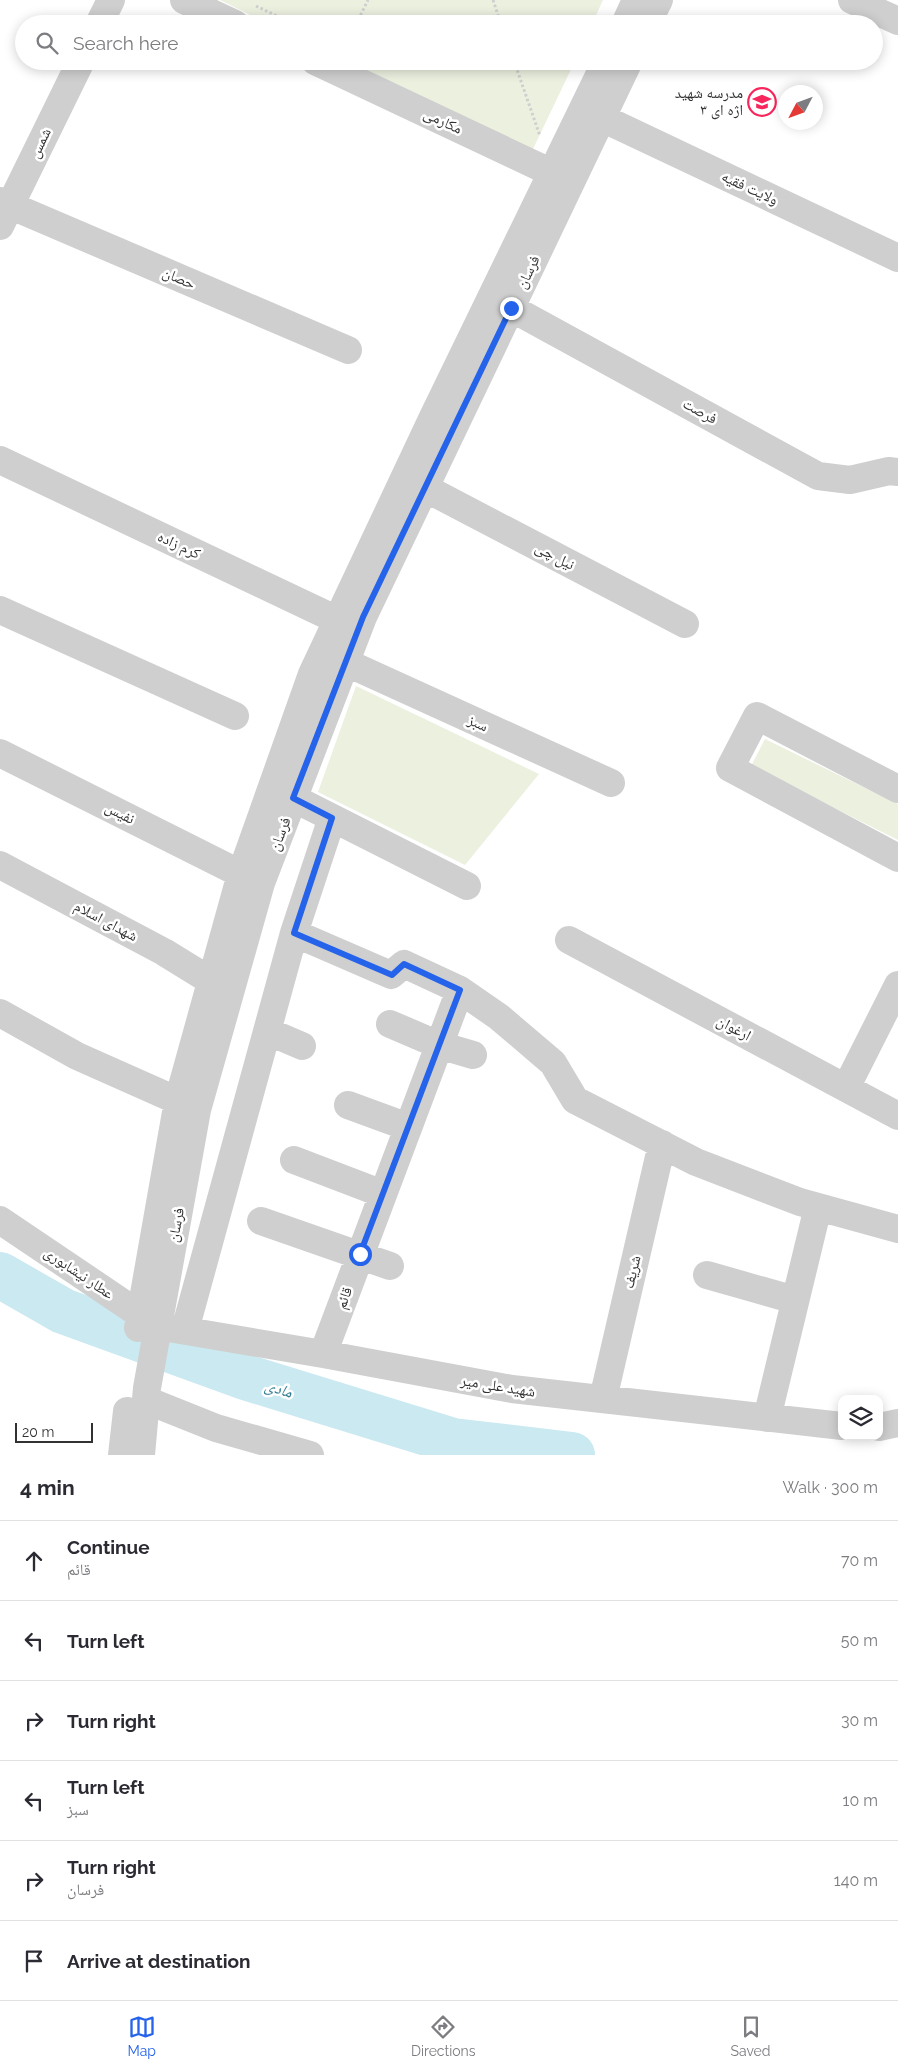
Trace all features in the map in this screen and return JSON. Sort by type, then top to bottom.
[{"type":"street","points":[[104,15],[111,0]]},
{"type":"street","points":[[184,0],[244,14]]},
{"type":"street","points":[[629,15],[636,0]]},
{"type":"street","points":[[652,15],[659,0]]},
{"type":"street","points":[[852,0],[898,21]]},
{"type":"street","name":"شمس","points":[[3,211],[76,70]]},
{"type":"street","name":"مکارمی","points":[[334,70],[562,177]]},
{"type":"street","name":"فرسان","points":[[141,1455],[141,1391],[149,1320],[211,981],[241,874],[312,674],[348,625],[425,488],[511,308],[603,70]]},
{"type":"street","name":"فرسان","points":[[188,1106],[261,883],[346,662],[348,625],[562,177],[602,118],[625,70]]},
{"type":"street","name":"ولایت فقیه","points":[[602,118],[898,258]]},
{"type":"street","name":"حصان","points":[[3,211],[348,350]]},
{"type":"street","name":"فرصت","points":[[511,308],[818,476],[850,480],[889,471],[898,472]]},
{"type":"street","name":"کرم زاده","points":[[0,460],[348,625]]},
{"type":"street","name":"نیل چی","points":[[425,488],[685,624]]},
{"type":"street","points":[[0,610],[235,716]]},
{"type":"street","name":"سبز","points":[[346,662],[611,783]]},
{"type":"street","points":[[898,789],[757,716],[730,768],[898,858]]},
{"type":"street","name":"نفیس","points":[[0,752],[241,874]]},
{"type":"street","points":[[293,798],[466,886]]},
{"type":"street","points":[[185,1330],[294,933],[332,818]]},
{"type":"street","name":"شهدای اسلام","points":[[0,866],[164,952],[211,981]]},
{"type":"street","points":[[294,933],[392,975],[404,964],[460,990],[499,1017],[553,1063],[575,1100],[696,1162],[818,1207],[898,1229]]},
{"type":"street","name":"ارغوان","points":[[569,940],[898,1116]]},
{"type":"street","points":[[846,1088],[898,985]]},
{"type":"street","name":"قائم","points":[[323,1354],[460,990]]},
{"type":"street","points":[[0,1013],[76,1056],[188,1106]]},
{"type":"street","points":[[390,1024],[439,1046],[472,1055]]},
{"type":"street","points":[[267,1031],[302,1046]]},
{"type":"street","points":[[348,1105],[408,1127]]},
{"type":"street","name":"شریف","points":[[603,1399],[662,1144]]},
{"type":"street","points":[[294,1160],[383,1194]]},
{"type":"street","points":[[767,1418],[818,1207]]},
{"type":"street","name":"عطار نیشابوری","points":[[0,1220],[149,1320]]},
{"type":"street","points":[[261,1221],[390,1266]]},
{"type":"street","points":[[707,1275],[795,1300]]},
{"type":"street","name":"شهید علی میر","points":[[149,1320],[185,1330],[512,1389],[838,1426]]},
{"type":"street","points":[[141,1391],[216,1428],[310,1455]]},
{"type":"street","name":"فرسان","points":[[122,1455],[141,1391]]},
{"type":"street","points":[[883,1426],[898,1423]]},
{"type":"path","points":[[360,15],[368,0]]},
{"type":"path","points":[[493,0],[498,15]]},
{"type":"path","points":[[518,70],[562,177]]},
{"type":"green space","points":[[220,0],[603,0],[596,15],[251,15]]},
{"type":"green space","points":[[366,70],[571,70],[532,151]]},
{"type":"green space","points":[[356,686],[539,774],[465,865],[318,792]]},
{"type":"green space","points":[[765,739],[898,804],[898,840],[751,766]]},
{"type":"waterway","name":"مادی","points":[[0,1275],[63,1311],[242,1376],[453,1441],[572,1455]]},
{"type":"place","name":"مدرسه شهید اژه ای ۳","points":[[762,102]]},
{"type":"route","points":[[360,1254],[460,990],[404,964],[392,975],[294,933],[332,818],[293,798],[363,617],[511,308]]}]
